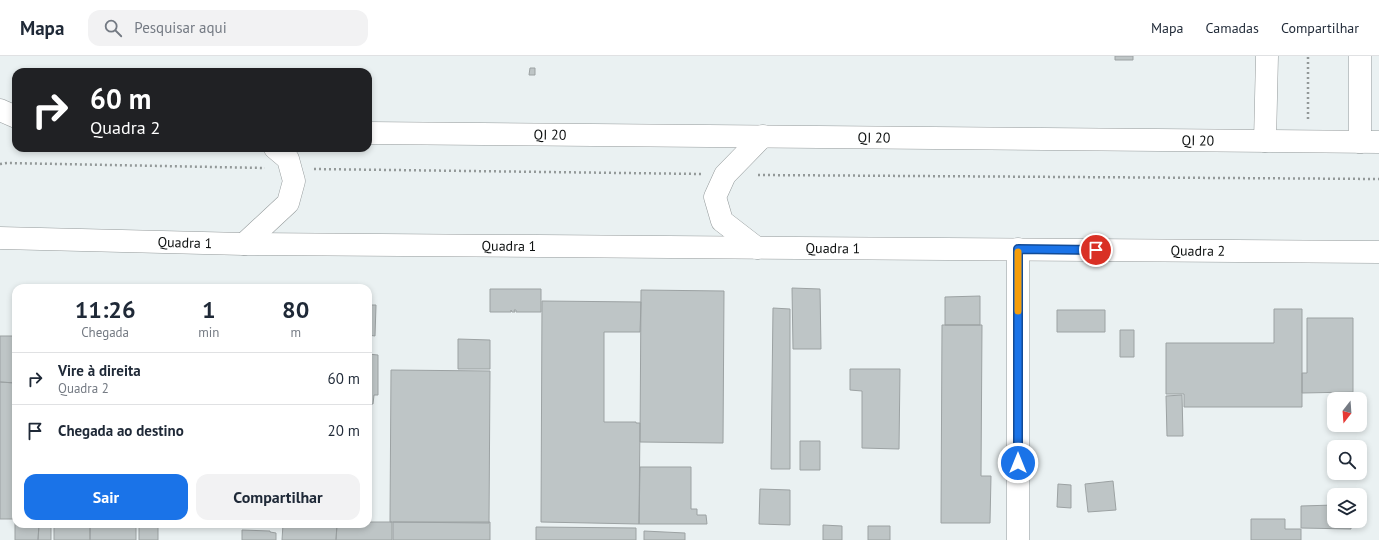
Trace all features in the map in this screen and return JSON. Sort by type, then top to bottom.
[{"type":"street","points":[[1265,141],[1267,56]]},
{"type":"street","points":[[1360,56],[1370,142]]},
{"type":"street","points":[[0,110],[12,115]]},
{"type":"street","points":[[0,122],[12,122]]},
{"type":"street","name":"QI 20","points":[[372,133],[1370,142]]},
{"type":"street","points":[[757,248],[722,221],[715,197],[725,175],[763,136]]},
{"type":"street","points":[[244,244],[288,203],[294,181],[288,159],[280,152]]},
{"type":"street","name":"Quadra 1","points":[[0,238],[244,244],[1018,249]]},
{"type":"street","points":[[1018,249],[1018,540]]},
{"type":"street","name":"Quadra 2","points":[[1018,249],[1379,252]]},
{"type":"path","points":[[1308,56],[1308,142]]},
{"type":"path","points":[[0,164],[725,175],[1379,179]]},
{"type":"building","points":[[1115,56],[1133,56],[1133,60],[1115,60]]},
{"type":"building","points":[[530,68],[535,68],[535,75],[529,75]]},
{"type":"building","points":[[792,288],[820,289],[821,349],[793,349]]},
{"type":"building","points":[[490,289],[541,289],[541,312],[516,312],[516,310],[514,310],[515,312],[512,312],[511,310],[511,312],[490,312]]},
{"type":"building","points":[[641,290],[724,291],[723,443],[640,442]]},
{"type":"building","points":[[980,296],[980,325],[945,325],[945,297]]},
{"type":"building","points":[[542,301],[641,302],[640,332],[604,332],[604,422],[640,423],[639,524],[541,522]]},
{"type":"building","points":[[372,305],[376,305],[375,336],[372,336]]},
{"type":"building","points":[[773,308],[790,309],[790,469],[771,469]]},
{"type":"building","points":[[1274,309],[1302,309],[1302,407],[1184,407],[1184,394],[1166,394],[1166,343],[1274,343]]},
{"type":"building","points":[[1057,310],[1105,310],[1105,332],[1057,332]]},
{"type":"building","points":[[1307,318],[1353,318],[1353,392],[1302,393],[1302,373],[1307,373]]},
{"type":"building","points":[[942,325],[982,325],[981,476],[991,476],[990,523],[941,523]]},
{"type":"building","points":[[1120,330],[1134,330],[1134,357],[1120,357]]},
{"type":"building","points":[[0,336],[12,336],[12,383],[0,382]]},
{"type":"building","points":[[458,339],[490,340],[490,369],[458,369]]},
{"type":"building","points":[[372,354],[378,355],[378,395],[374,395],[373,404]]},
{"type":"building","points":[[850,369],[900,369],[899,449],[862,448],[862,391],[850,390]]},
{"type":"building","points":[[391,370],[490,371],[489,523],[390,522]]},
{"type":"building","points":[[0,382],[12,383],[12,519],[0,519]]},
{"type":"building","points":[[1182,395],[1183,436],[1167,436],[1166,396]]},
{"type":"building","points":[[800,441],[820,441],[820,470],[800,470]]},
{"type":"building","points":[[640,467],[691,467],[691,509],[697,509],[697,515],[706,515],[707,524],[639,524]]},
{"type":"building","points":[[1113,481],[1116,510],[1088,512],[1085,484]]},
{"type":"building","points":[[1058,484],[1071,485],[1071,508],[1057,507]]},
{"type":"building","points":[[760,489],[790,490],[790,525],[759,524]]},
{"type":"building","points":[[1327,505],[1327,528],[1351,529],[1301,528],[1301,506]]},
{"type":"building","points":[[1251,519],[1285,519],[1285,529],[1301,529],[1301,540],[1251,540]]},
{"type":"building","points":[[372,522],[392,522],[392,540],[336,540],[337,528],[372,528]]},
{"type":"building","points":[[393,522],[490,522],[490,540],[393,540]]},
{"type":"building","points":[[823,525],[842,526],[842,540],[823,540]]},
{"type":"building","points":[[868,526],[890,526],[890,540],[868,540]]},
{"type":"building","points":[[536,527],[636,528],[636,540],[536,540]]},
{"type":"building","points":[[15,528],[39,528],[38,540],[15,540]]},
{"type":"building","points":[[39,528],[51,528],[51,540],[38,540]]},
{"type":"building","points":[[54,528],[90,528],[90,540],[54,540]]},
{"type":"building","points":[[90,528],[136,528],[136,540],[90,540]]},
{"type":"building","points":[[139,528],[158,528],[158,540],[139,540]]},
{"type":"building","points":[[283,528],[337,528],[336,540],[282,540]]},
{"type":"building","points":[[242,530],[270,531],[276,533],[276,540],[242,540]]},
{"type":"building","points":[[644,531],[685,533],[685,540],[644,540]]},
{"type":"slow traffic","points":[[1018,252],[1018,311]]},
{"type":"route","points":[[1018,463],[1018,249],[1096,250]]}]
